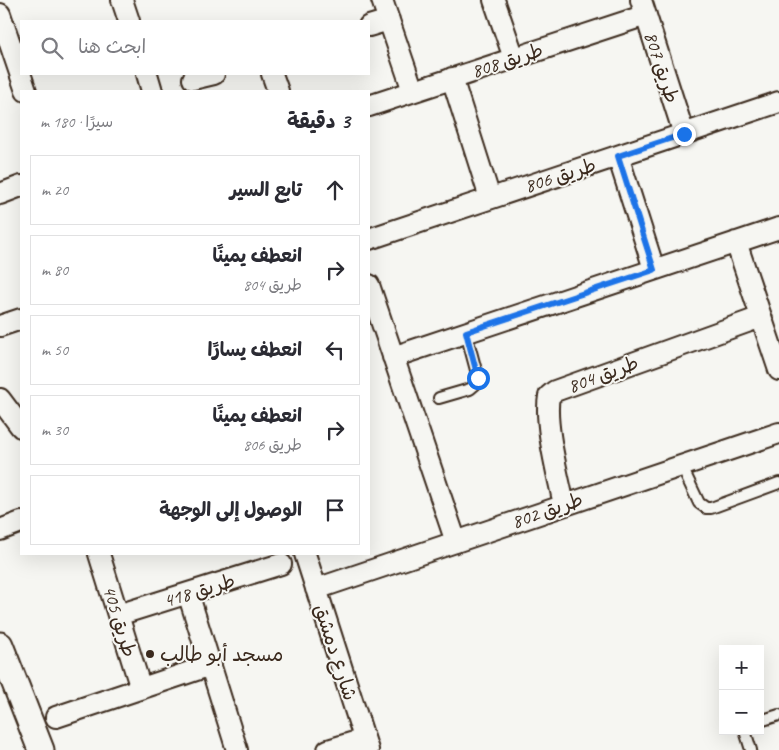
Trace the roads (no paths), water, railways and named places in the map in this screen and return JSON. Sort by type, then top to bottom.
[{"type":"street","points":[[122,0],[130,20]]},
{"type":"street","points":[[382,0],[413,91]]},
{"type":"street","points":[[494,0],[514,58]]},
{"type":"street","name":"طريق 808","points":[[370,106],[514,58],[643,7]]},
{"type":"street","name":"طريق 807","points":[[643,7],[684,134]]},
{"type":"street","points":[[0,14],[20,73]]},
{"type":"street","points":[[370,26],[389,20]]},
{"type":"street","points":[[21,75],[26,90]]},
{"type":"street","points":[[147,75],[152,90]]},
{"type":"street","points":[[193,79],[210,75]]},
{"type":"street","points":[[272,75],[278,90]]},
{"type":"street","points":[[452,78],[490,198]]},
{"type":"street","name":"طريق 806","points":[[370,239],[779,102]]},
{"type":"street","points":[[618,156],[654,270]]},
{"type":"street","points":[[0,194],[20,186]]},
{"type":"street","points":[[393,357],[779,228]]},
{"type":"street","points":[[736,242],[779,370]]},
{"type":"street","points":[[370,287],[456,542]]},
{"type":"street","name":"طريق 804","points":[[564,505],[551,438],[549,396],[555,391],[761,317]]},
{"type":"street","points":[[0,326],[20,319]]},
{"type":"street","points":[[9,402],[20,425]]},
{"type":"street","name":"طريق 802","points":[[316,589],[779,433]]},
{"type":"street","points":[[0,530],[20,522]]},
{"type":"street","name":"طريق 405","points":[[99,555],[141,689]]},
{"type":"street","name":"شارع دمشق","points":[[305,555],[366,744]]},
{"type":"street","name":"طريق 418","points":[[118,615],[280,564]]},
{"type":"street","points":[[188,593],[237,750]]},
{"type":"street","points":[[0,645],[42,750]]},
{"type":"street","points":[[56,717],[210,666]]},
{"type":"street","points":[[328,750],[366,744]]},
{"type":"lane","points":[[439,398],[470,389],[477,382],[477,374],[466,332]]},
{"type":"lane","points":[[681,466],[698,503],[706,508],[711,508],[779,484]]},
{"type":"lane","points":[[764,719],[779,715]]},
{"type":"lane","points":[[746,735],[751,750]]},
{"type":"place","name":"مسجد أبو طالب","points":[[150,654]]}]
